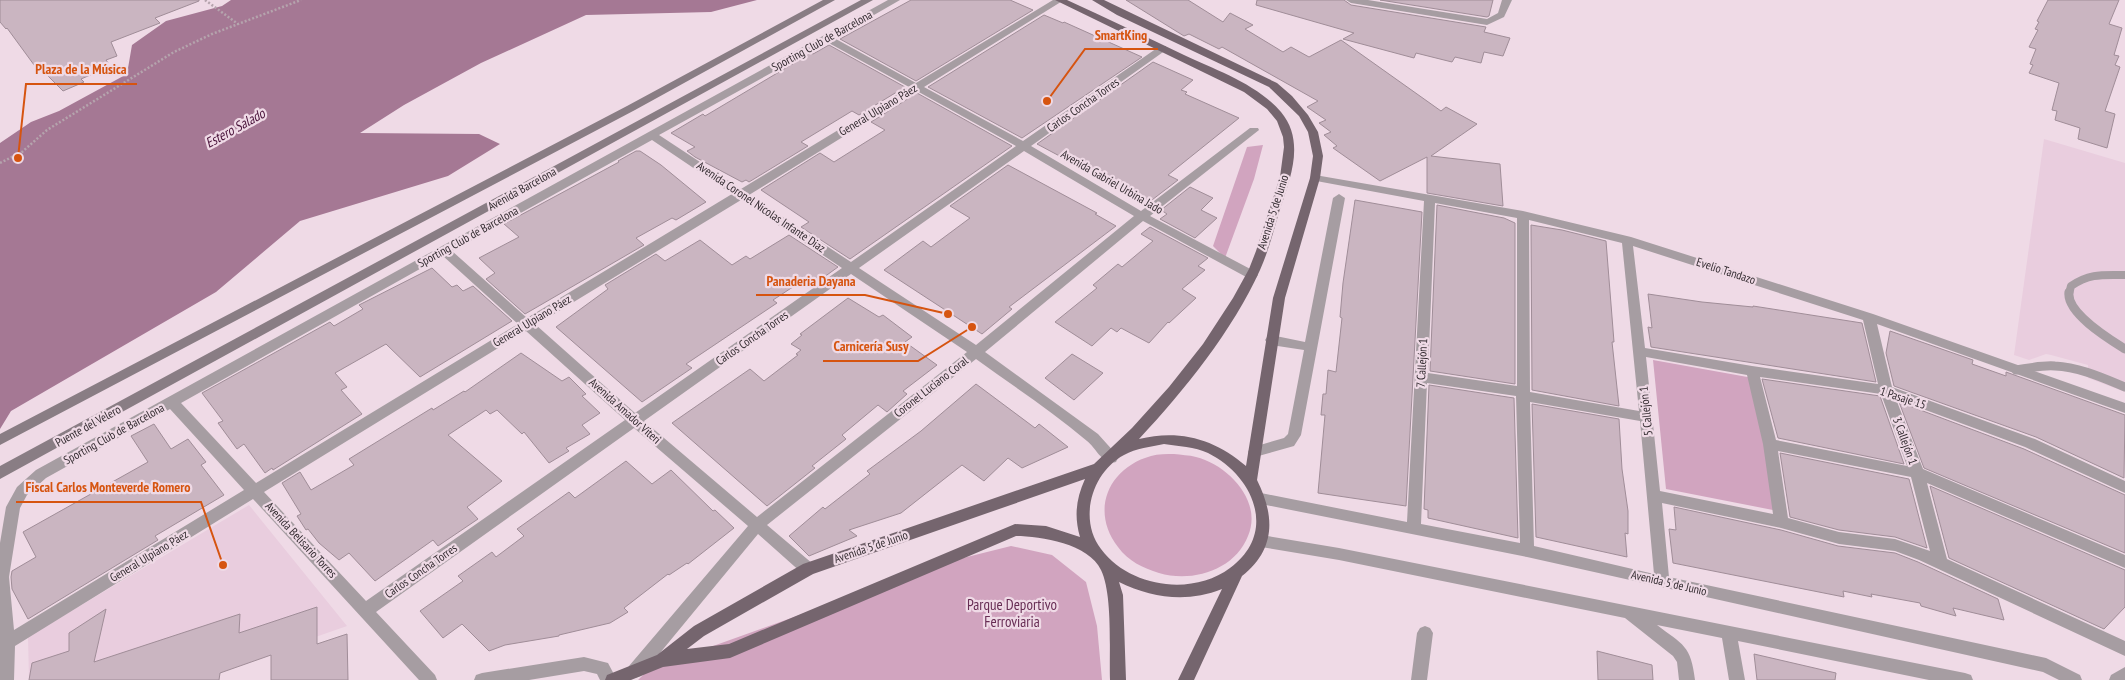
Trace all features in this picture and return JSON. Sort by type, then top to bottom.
[{"type":"main road","name":"Avenida Barcelona","points":[[0,440],[631,108],[830,0]]},
{"type":"main road","name":"Avenida Barcelona","points":[[176,378],[868,0]]},
{"type":"main road","name":"Avenida 5 de Junio","points":[[1059,0],[1249,90],[1282,120],[1287,130],[1289,141],[1286,174],[1252,275],[1211,340],[1152,418],[1114,455]]},
{"type":"main road","points":[[1097,0],[1120,13],[1273,85],[1303,115],[1313,132],[1318,156],[1315,178],[1279,298],[1251,479]]},
{"type":"main road","name":"Puente del Velero","points":[[0,473],[176,378]]},
{"type":"main road","points":[[1186,680],[1236,574],[1253,556],[1261,541],[1264,520],[1261,498],[1251,479],[1228,458],[1213,450],[1190,442],[1164,439],[1148,442],[1114,455],[1098,469],[1086,488],[1081,510],[1085,532],[1096,554],[1108,567],[1131,582],[1158,590],[1186,592],[1213,586],[1236,574]]},
{"type":"main road","name":"Avenida 5 de Junio","points":[[662,660],[699,631],[808,569],[1098,469]]},
{"type":"main road","name":"Avenida 5 de Junio","points":[[613,680],[662,660],[730,651],[1014,530],[1036,529],[1059,534],[1083,544],[1096,554]]},
{"type":"main road","points":[[1108,567],[1115,603],[1118,680]]},
{"type":"street","name":"Sporting Club de Barcelona","points":[[6,680],[2,577],[13,507],[22,491],[41,474],[895,0]]},
{"type":"street","name":"General Ulpiano Páez","points":[[6,642],[1059,0]]},
{"type":"street","points":[[1351,0],[1487,22],[1498,19],[1504,13],[1507,0]]},
{"type":"street","name":"Avenida Gabriel Urbina Jado","points":[[828,38],[1024,146],[1142,216],[1252,275]]},
{"type":"street","name":"Carlos Concha Torres","points":[[366,610],[1163,48]]},
{"type":"street","name":"Coronel Luciano Coral","points":[[635,671],[756,526],[976,352],[1142,216],[1254,130]]},
{"type":"street","name":"Avenida Coronel Nicolas Infante Diaz","points":[[652,134],[976,352],[1114,455]]},
{"type":"street","name":"Evelio Tandazo","points":[[1315,178],[1523,215],[1627,240],[1869,317],[2125,408]]},
{"type":"street","points":[[1255,452],[1289,442],[1294,434],[1339,198]]},
{"type":"street","name":"7 Callejón 1","points":[[1414,527],[1430,198]]},
{"type":"street","points":[[1523,215],[1523,394],[1527,550]]},
{"type":"street","name":"5 Callejón 1","points":[[1627,240],[1638,351],[1647,417],[1662,582]]},
{"type":"street","name":"Avenida Amador Viteri","points":[[444,251],[634,420],[808,569]]},
{"type":"street","name":"3 Callejón 1","points":[[1869,317],[1886,390],[1917,473],[1941,564]]},
{"type":"street","points":[[1271,340],[1310,347]]},
{"type":"street","name":"1 Pasaje 15","points":[[1638,351],[1752,371],[1886,390],[2030,443],[2125,487]]},
{"type":"street","points":[[1752,371],[1770,444],[1781,522]]},
{"type":"street","points":[[1422,377],[1647,417]]},
{"type":"street","name":"Avenida Belisario Torres","points":[[172,402],[429,680]]},
{"type":"street","points":[[1770,444],[1917,473],[2125,562]]},
{"type":"street","points":[[1653,495],[1781,522],[1839,538],[1895,545],[1924,555],[2125,649]]},
{"type":"street","name":"Avenida 5 de Junio","points":[[1261,498],[1527,550],[1662,582],[2046,665],[2074,680]]},
{"type":"street","points":[[1261,541],[1348,556],[1965,680]]},
{"type":"street","points":[[1628,612],[1679,651],[1685,660],[1687,680]]},
{"type":"street","points":[[1419,680],[1425,633]]},
{"type":"street","points":[[1729,633],[1737,680]]},
{"type":"street","points":[[482,680],[584,664],[602,668],[610,680]]},
{"type":"street","points":[[2117,680],[2125,674]]},
{"type":"lane","points":[[2125,275],[2099,275],[2081,278],[2071,287],[2069,293],[2073,308],[2080,316],[2108,339],[2125,349]]},
{"type":"lane","points":[[2014,370],[2061,366],[2080,370],[2125,387]]},
{"type":"path","points":[[206,0],[238,24]]},
{"type":"path","points":[[0,163],[22,152],[48,130],[174,52],[238,24],[301,0]]},
{"type":"shaded area","points":[[2044,139],[2125,163],[2125,392],[2088,378],[2088,365],[2046,354],[2029,360],[2014,355]]},
{"type":"shaded area","points":[[249,505],[347,626],[193,680],[29,680],[28,637]]},
{"type":"green space","points":[[1263,145],[1254,179],[1225,258],[1213,246],[1247,147]]},
{"type":"green space","points":[[1653,360],[1753,378],[1778,511],[1666,489]]},
{"type":"green space","points":[[1174,454],[1196,457],[1220,468],[1240,486],[1251,510],[1248,536],[1242,548],[1223,565],[1198,575],[1172,576],[1153,571],[1136,563],[1118,547],[1105,519],[1108,492],[1114,481],[1124,470],[1136,462],[1151,456]]},
{"type":"green space","name":"Parque Deportivo Ferroviaria","points":[[1011,546],[1052,555],[1086,582],[1097,626],[1102,680],[638,680],[649,669],[947,562]]},
{"type":"water","name":"Estero Salado","points":[[231,0],[757,0],[711,12],[586,15],[481,63],[404,105],[360,133],[479,134],[500,144],[448,176],[300,221],[216,292],[11,411],[0,429],[0,143],[31,122],[59,111],[127,74],[132,45],[166,21],[222,6]]},
{"type":"building","points":[[0,0],[199,1],[155,18],[160,23],[111,42],[117,56],[106,60],[108,63],[91,69],[95,73],[81,79],[84,82],[63,91],[40,68],[37,69],[7,28],[0,22]]},
{"type":"building","points":[[911,0],[1010,0],[1033,10],[916,81],[840,39]]},
{"type":"building","points":[[1126,0],[1188,0],[1223,22],[1230,13],[1253,25],[1245,29],[1283,52],[1291,47],[1309,57],[1341,40],[1441,111],[1446,107],[1477,124],[1431,156],[1500,164],[1503,206],[1427,193],[1427,157],[1380,181],[1333,148],[1337,146],[1324,135],[1331,132],[1319,123],[1326,120],[1307,107],[1318,101],[1222,47],[1219,49],[1189,34],[1184,36]]},
{"type":"building","points":[[1257,0],[1344,0],[1351,5],[1486,27],[1484,32],[1510,38],[1503,56],[1484,52],[1481,63],[1455,57],[1452,62],[1416,53],[1414,58],[1343,39],[1354,33],[1256,5]]},
{"type":"building","points":[[1380,0],[1493,0],[1489,16],[1487,17]]},
{"type":"building","points":[[2048,0],[2119,0],[2109,24],[2122,28],[2114,55],[2119,56],[2115,65],[2120,67],[2105,111],[2115,114],[2107,148],[2078,139],[2080,128],[2055,120],[2057,111],[2052,110],[2059,83],[2029,73],[2033,65],[2030,64],[2036,49],[2029,47],[2038,30],[2035,29],[2039,22],[2037,21]]},
{"type":"building","points":[[1044,15],[1142,57],[1022,138],[928,87]]},
{"type":"building","points":[[829,45],[905,87],[859,115],[852,111],[801,142],[808,146],[749,182],[746,180],[742,182],[695,157],[687,151],[695,147],[671,133],[703,114],[705,116],[811,53],[813,54]]},
{"type":"building","points":[[1153,62],[1193,80],[1181,90],[1187,92],[1185,94],[1239,118],[1168,175],[1178,180],[1148,203],[1037,144]]},
{"type":"building","points":[[917,93],[1012,146],[850,259],[801,227],[809,222],[761,190],[820,153],[834,162],[885,130],[871,122]]},
{"type":"building","points":[[636,151],[640,151],[661,165],[706,202],[676,220],[672,218],[636,238],[644,245],[525,314],[486,279],[495,273],[479,258],[519,237],[504,224]]},
{"type":"building","points":[[1008,165],[1097,213],[1095,214],[1116,226],[1009,307],[1012,309],[982,334],[884,270],[923,241],[931,247],[970,218],[950,206]]},
{"type":"building","points":[[1190,187],[1213,198],[1201,210],[1217,218],[1195,238],[1160,219],[1167,214],[1161,210]]},
{"type":"building","points":[[1355,200],[1422,212],[1406,506],[1318,493],[1325,415],[1321,415],[1323,394],[1326,394],[1328,370],[1336,372],[1342,318],[1340,317],[1343,283]]},
{"type":"building","points":[[1437,205],[1504,218],[1515,223],[1515,384],[1430,371]]},
{"type":"building","points":[[1531,225],[1562,230],[1606,241],[1614,342],[1612,342],[1619,406],[1532,390]]},
{"type":"building","points":[[1150,227],[1208,258],[1198,266],[1205,270],[1182,289],[1196,298],[1168,322],[1149,343],[1121,328],[1117,332],[1111,328],[1092,346],[1055,322],[1097,288],[1093,285],[1118,264],[1122,267],[1153,241],[1141,234]]},
{"type":"building","points":[[789,235],[838,267],[813,285],[805,279],[773,300],[777,303],[686,364],[692,368],[642,402],[556,327],[608,289],[605,285],[656,254],[665,261],[700,240],[732,265],[746,256],[750,259]]},
{"type":"building","points":[[432,268],[452,287],[457,285],[463,291],[473,286],[512,321],[420,377],[386,344],[335,373],[347,387],[341,390],[362,414],[273,470],[272,468],[265,473],[244,444],[237,449],[218,423],[223,421],[202,393],[330,322],[334,326],[363,309],[359,305]]},
{"type":"building","points":[[1648,294],[1702,302],[1753,306],[1862,323],[1876,382],[1651,347],[1648,327],[1652,328]]},
{"type":"building","points":[[848,298],[879,317],[883,315],[912,337],[905,342],[937,365],[903,391],[907,394],[887,412],[878,405],[842,435],[846,439],[812,466],[815,468],[767,506],[672,423],[750,369],[764,381],[798,355],[796,354],[801,350],[791,344],[802,335],[800,334]]},
{"type":"building","points":[[1890,331],[1973,360],[1972,364],[2006,376],[2006,372],[2125,415],[2124,478],[2036,437],[1894,386],[1886,353]]},
{"type":"building","points":[[521,353],[562,381],[569,377],[586,394],[582,396],[600,413],[582,425],[590,434],[566,448],[569,451],[549,463],[524,432],[522,434],[497,410],[490,414],[486,410],[448,435],[502,481],[467,507],[478,519],[438,546],[433,540],[375,581],[349,553],[339,560],[319,543],[308,529],[306,530],[297,516],[301,514],[282,483],[300,472],[311,490],[354,465],[349,459],[432,408],[433,410],[465,392]]},
{"type":"building","points":[[1072,354],[1103,373],[1074,400],[1045,378]]},
{"type":"building","points":[[1762,379],[1880,396],[1904,464],[1778,438]]},
{"type":"building","points":[[976,384],[1035,428],[1039,424],[1068,447],[1022,468],[1008,458],[984,481],[962,465],[901,513],[849,530],[857,536],[809,556],[789,536],[823,507],[825,509],[870,474],[867,471],[921,431]]},
{"type":"building","points":[[1429,385],[1514,398],[1518,538],[1428,518],[1428,510],[1424,509]]},
{"type":"building","points":[[1899,402],[2024,449],[2125,495],[2125,553],[1924,468]]},
{"type":"building","points":[[1532,404],[1619,419],[1622,469],[1628,511],[1628,534],[1625,533],[1627,557],[1536,537]]},
{"type":"building","points":[[154,424],[171,449],[188,439],[206,462],[201,465],[224,495],[155,536],[158,540],[28,619],[12,589],[11,577],[12,571],[36,557],[23,532],[148,462],[131,436]]},
{"type":"building","points":[[1780,453],[1909,479],[1927,548],[1895,537],[1839,530],[1790,517]]},
{"type":"building","points":[[626,461],[652,484],[671,470],[713,511],[715,510],[734,528],[688,564],[668,574],[624,608],[628,612],[610,623],[559,636],[505,645],[489,651],[462,624],[443,638],[420,611],[463,581],[458,576],[492,552],[496,557],[524,536],[517,529],[569,492],[575,498]]},
{"type":"building","points":[[1930,486],[2125,570],[2125,607],[2104,629],[1949,558]]},
{"type":"building","points":[[1674,507],[1781,530],[1838,546],[1895,553],[1998,599],[2004,620],[1953,608],[1956,616],[1921,606],[1920,603],[1871,594],[1872,597],[1843,591],[1844,597],[1673,563],[1669,529],[1676,530]]},
{"type":"building","points":[[317,607],[317,644],[347,634],[348,680],[271,680],[271,655],[220,673],[219,680],[29,680],[32,663],[69,651],[69,633],[106,609],[94,662],[240,614],[239,633]]},
{"type":"building","points":[[1597,651],[1652,665],[1653,680],[1598,680]]},
{"type":"building","points":[[1754,654],[1836,673],[1835,680],[1757,680]]},
{"type":"place","name":"SmartKing","points":[[1047,101]]},
{"type":"place","name":"Plaza de la Música","points":[[18,158]]},
{"type":"place","name":"Panaderia Dayana","points":[[948,314]]},
{"type":"place","name":"Carnicería Susy","points":[[972,327]]},
{"type":"place","name":"Fiscal Carlos Monteverde Romero","points":[[223,565]]}]
